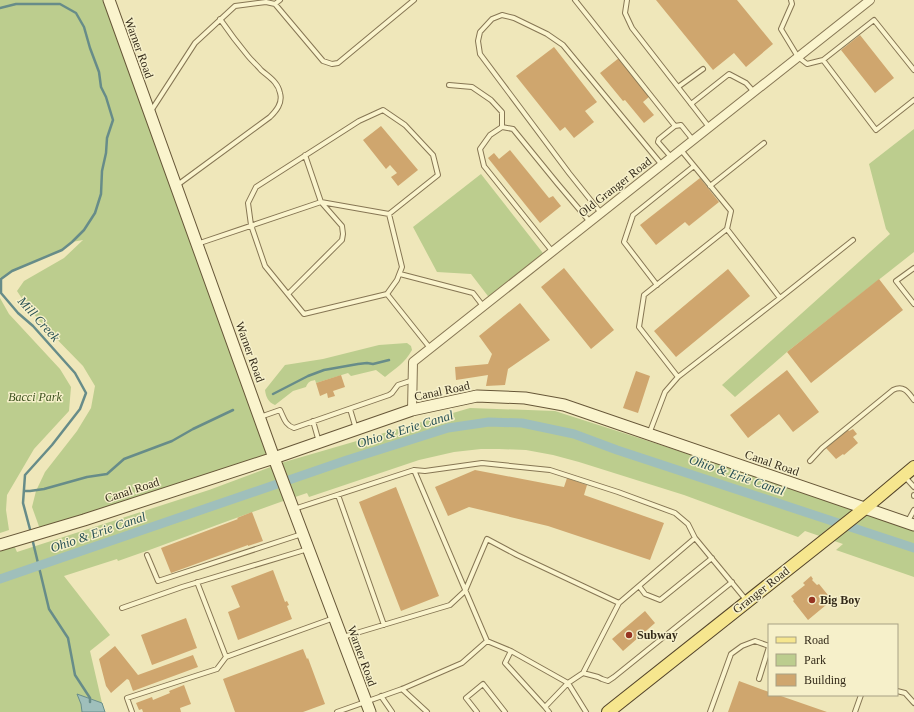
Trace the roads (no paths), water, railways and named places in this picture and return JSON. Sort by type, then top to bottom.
[{"type":"main road","name":"Granger Road","points":[[608,712],[914,467]]},
{"type":"street","name":"Warner Road","points":[[109,0],[308,549],[368,707]]},
{"type":"street","name":"Old Granger Road","points":[[412,410],[413,362],[870,0]]},
{"type":"street","name":"Canal Road","points":[[2,544],[276,461],[319,442],[412,410],[477,396],[525,398],[564,405],[910,524]]},
{"type":"lane","points":[[275,4],[280,0]]},
{"type":"lane","points":[[149,113],[195,43],[235,6],[249,2],[266,2],[275,4],[323,61],[338,64],[414,0]]},
{"type":"lane","points":[[576,0],[675,126]]},
{"type":"lane","points":[[627,0],[625,13],[632,28],[710,127]]},
{"type":"lane","points":[[791,0],[792,4],[781,29],[798,57],[807,64],[823,60],[874,20],[914,70]]},
{"type":"lane","points":[[601,213],[569,173],[480,54],[478,41],[480,32],[492,19],[502,15],[514,18],[547,34],[563,45],[662,165]]},
{"type":"lane","points":[[176,186],[270,117],[280,103],[281,94],[277,84],[249,57],[220,19]]},
{"type":"lane","points":[[823,60],[876,130],[914,100]]},
{"type":"lane","points":[[678,87],[703,69]]},
{"type":"lane","points":[[691,104],[729,74],[746,83],[754,92]]},
{"type":"lane","points":[[449,85],[472,87],[491,100],[502,112],[502,127]]},
{"type":"lane","points":[[197,244],[251,225],[320,202],[389,214],[438,175],[433,155],[405,125],[383,110],[359,121],[256,187],[248,203],[251,225],[265,266],[304,314],[387,294],[397,280],[402,267],[389,214]]},
{"type":"lane","points":[[671,158],[658,142],[659,139],[675,126],[681,125],[693,140]]},
{"type":"lane","points":[[552,252],[484,166],[480,149],[490,135],[502,127],[513,129],[590,222]]},
{"type":"lane","points":[[710,186],[764,143]]},
{"type":"lane","points":[[678,377],[639,327],[644,295],[727,229],[731,211],[681,150]]},
{"type":"lane","points":[[288,294],[342,240],[343,234],[342,226],[320,202],[305,155]]},
{"type":"lane","points":[[657,285],[624,242],[633,215],[694,166]]},
{"type":"lane","points":[[727,229],[780,298]]},
{"type":"lane","points":[[649,435],[665,392],[678,377],[853,240]]},
{"type":"lane","points":[[914,268],[896,281],[914,304]]},
{"type":"lane","points":[[400,274],[473,293],[484,306]]},
{"type":"lane","points":[[387,294],[430,348]]},
{"type":"lane","points":[[260,417],[280,410],[286,424],[294,428],[389,395],[398,385],[413,380]]},
{"type":"lane","points":[[810,461],[822,448],[893,390],[897,388],[904,389],[914,400]]},
{"type":"lane","points":[[350,409],[356,429]]},
{"type":"lane","points":[[312,421],[319,442]]},
{"type":"lane","points":[[294,509],[414,470],[425,471],[482,463],[550,470],[618,492],[675,513],[688,524],[695,538],[748,601]]},
{"type":"lane","points":[[414,470],[487,641],[511,651],[568,683],[586,712]]},
{"type":"lane","points":[[903,476],[914,487]]},
{"type":"lane","points":[[338,495],[384,625]]},
{"type":"lane","points":[[910,524],[914,510]]},
{"type":"lane","points":[[147,555],[158,581],[303,534]]},
{"type":"lane","points":[[545,707],[568,683],[583,673],[619,602],[695,538]]},
{"type":"lane","points":[[342,638],[450,605],[465,591],[487,539],[517,556],[619,602]]},
{"type":"lane","points":[[122,608],[197,582],[308,549]]},
{"type":"lane","points":[[639,586],[645,594],[660,600],[712,558]]},
{"type":"lane","points":[[197,582],[226,658]]},
{"type":"lane","points":[[583,673],[608,680],[614,677],[732,582]]},
{"type":"lane","points":[[132,712],[127,698],[217,669],[226,658],[334,618]]},
{"type":"lane","points":[[337,712],[368,707],[381,696],[402,689],[462,663],[487,641]]},
{"type":"lane","points":[[710,712],[731,654],[742,646],[755,641],[768,647]]},
{"type":"lane","points":[[758,679],[768,650]]},
{"type":"lane","points":[[511,651],[505,663],[549,712]]},
{"type":"lane","points":[[477,712],[466,698],[483,684],[505,712]]},
{"type":"lane","points":[[402,689],[426,712]]},
{"type":"lane","points":[[898,691],[905,694],[914,703]]},
{"type":"lane","points":[[381,696],[392,712]]},
{"type":"lane","points":[[855,712],[861,696]]},
{"type":"water","points":[[77,694],[102,703],[105,712],[82,712]]},
{"type":"waterway","name":"Mill Creek","points":[[0,8],[16,4],[60,4],[76,13],[84,27],[99,72],[101,87],[106,97],[113,120],[107,138],[106,153],[102,171],[101,194],[95,213],[84,230],[62,250],[12,271],[1,279],[1,293],[75,373],[86,393],[80,409],[52,445],[25,475],[23,503],[31,533]]},
{"type":"waterway","points":[[273,394],[308,376],[324,370],[358,364],[373,364],[389,360]]},
{"type":"waterway","points":[[24,491],[44,489],[87,477],[107,474],[124,459],[172,441],[233,410]]},
{"type":"waterway","name":"Ohio & Erie Canal","points":[[0,579],[347,460],[448,428],[489,422],[522,423],[574,434],[617,450],[914,548]]},
{"type":"waterway","name":"Mill Creek","points":[[32,538],[49,609],[68,638],[75,675],[90,698],[90,702]]},
{"type":"place","name":"Big Boy","points":[[812,600]]},
{"type":"place","name":"Subway","points":[[629,635]]},
{"type":"park label","name":"Bacci Park","points":[[35,397]]}]
